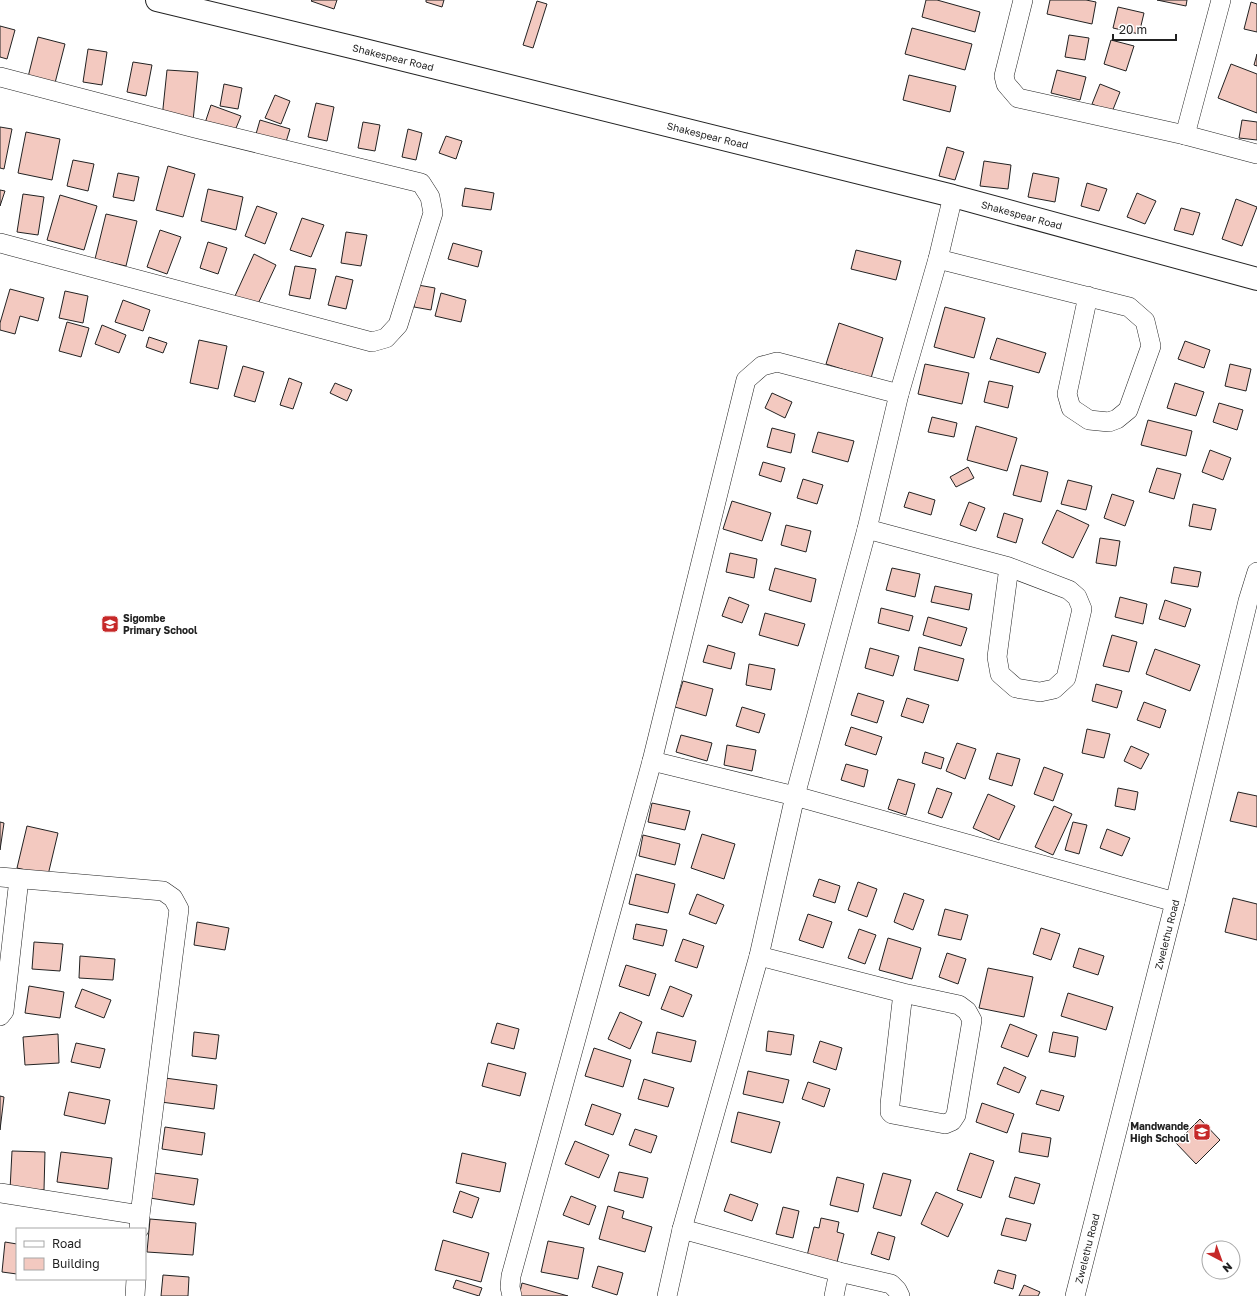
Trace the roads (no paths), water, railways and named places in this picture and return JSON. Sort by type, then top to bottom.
[{"type":"street","name":"Shakespear Road","points":[[157,0],[952,196],[1257,279]]},
{"type":"street","points":[[1023,0],[1004,76],[1006,84],[1018,98],[1185,135],[1257,154]]},
{"type":"street","points":[[1185,135],[1221,0]]},
{"type":"street","points":[[0,77],[194,128],[421,183],[430,197],[433,213],[398,326],[386,338],[372,342],[0,243]]},
{"type":"street","points":[[667,1296],[682,1229],[759,956],[795,796],[867,529],[899,394],[938,260],[952,196]]},
{"type":"street","points":[[938,260],[1088,296],[1129,306],[1145,321],[1151,346],[1128,410],[1117,419],[1108,422],[1089,420],[1071,408],[1067,394],[1088,296]]},
{"type":"street","points":[[512,1296],[510,1287],[511,1276],[652,761],[746,380],[762,366],[778,362],[899,394]]},
{"type":"street","points":[[867,529],[1009,567],[1069,590],[1077,597],[1082,609],[1066,678],[1054,689],[1040,692],[1016,688],[1000,674],[997,657],[1009,567]]},
{"type":"street","name":"Zwelethu Road","points":[[1075,1296],[1253,603],[1257,572]]},
{"type":"street","points":[[652,761],[795,796],[1175,902]]},
{"type":"street","points":[[0,877],[163,891],[173,898],[179,909],[139,1222],[0,1193]]},
{"type":"street","points":[[0,1016],[4,1011],[19,879]]},
{"type":"street","points":[[759,956],[903,993],[960,1005],[972,1020],[956,1115],[952,1121],[945,1124],[892,1114],[890,1112],[903,993]]},
{"type":"street","points":[[682,1229],[839,1272],[891,1284],[900,1296]]},
{"type":"street","points":[[834,1296],[839,1272]]},
{"type":"street","points":[[135,1296],[136,1280]]},
{"type":"place","name":"Sigombe Primary School","points":[[110,624]]},
{"type":"place","name":"Mandwande High School","points":[[1202,1132]]}]
